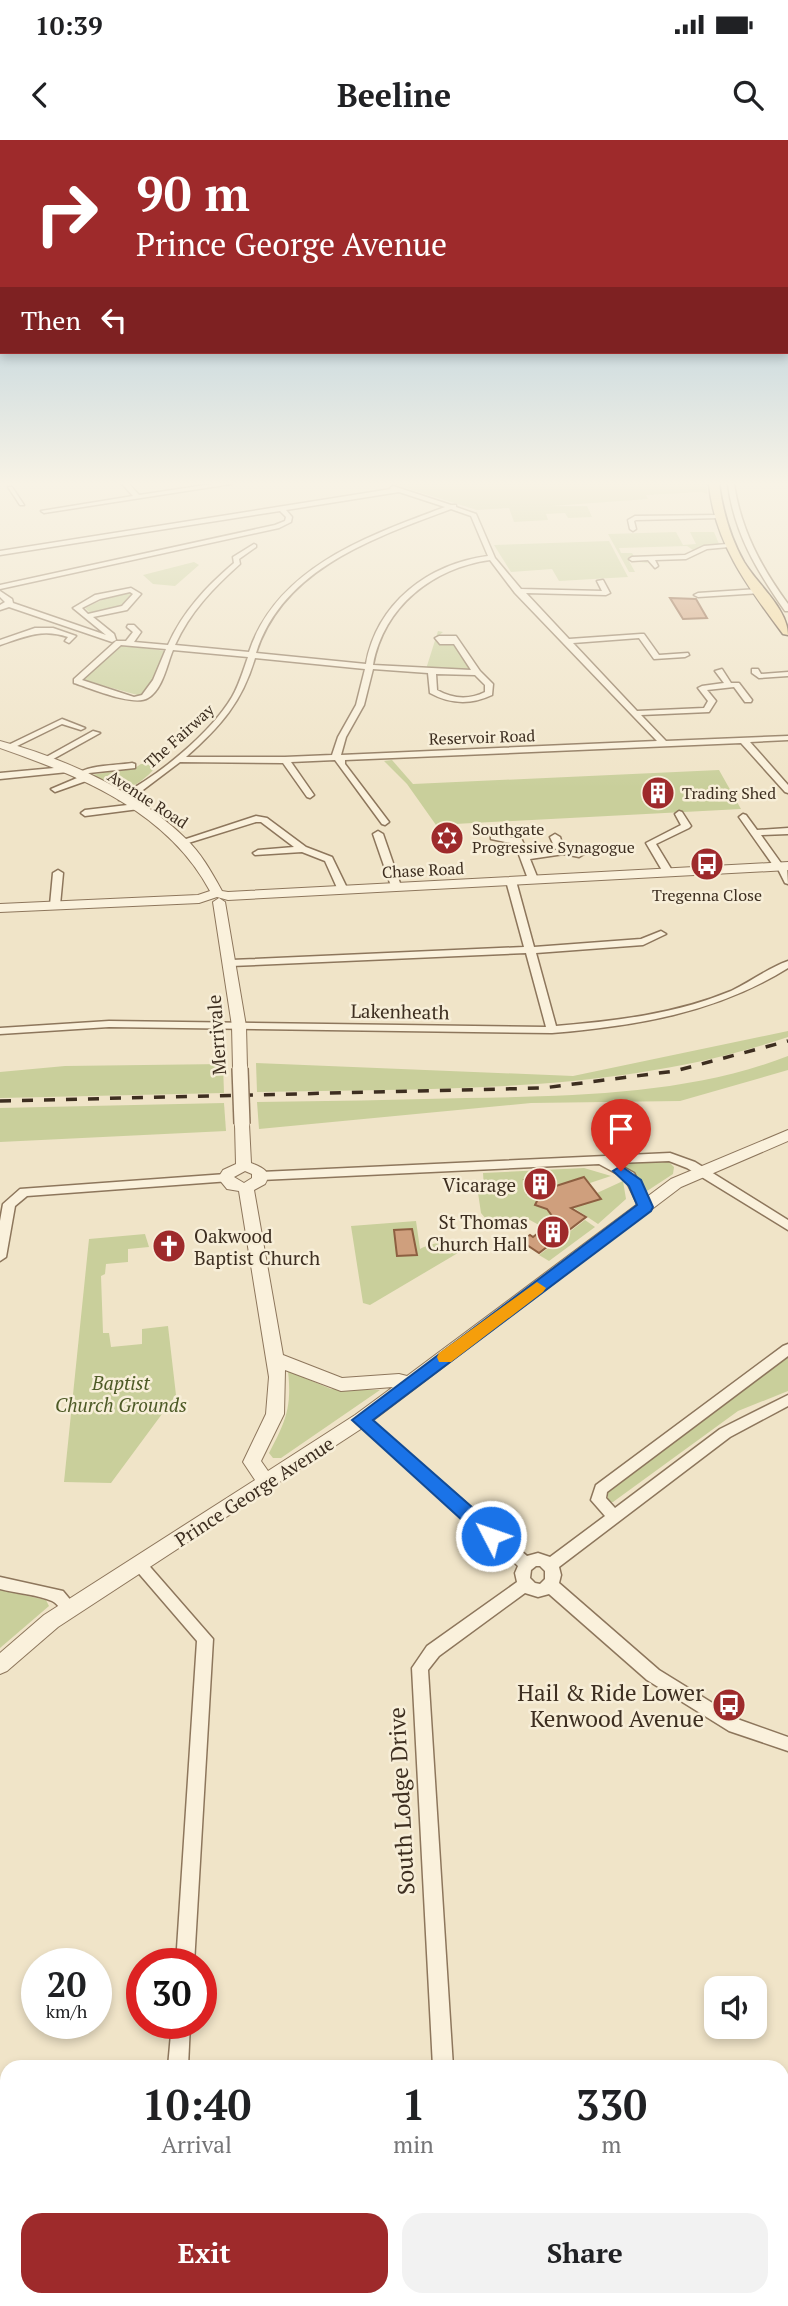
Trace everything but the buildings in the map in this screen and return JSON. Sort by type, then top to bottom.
[{"type":"main road","points":[[754,585],[788,631]]},
{"type":"street","points":[[119,643],[77,681],[134,699],[145,697],[163,670],[170,649],[195,604],[212,585]]},
{"type":"street","name":"The Fairway","points":[[122,798],[137,792],[177,759],[233,705],[242,686],[258,632],[274,607],[294,585]]},
{"type":"street","points":[[385,822],[341,764],[337,745],[360,706],[376,638],[390,613],[411,591],[421,585]]},
{"type":"street","points":[[513,585],[663,743]]},
{"type":"street","points":[[518,591],[606,593],[603,585]]},
{"type":"street","points":[[698,595],[772,587],[788,609]]},
{"type":"street","points":[[88,616],[124,608],[137,594],[131,590],[98,597],[77,608],[111,636],[109,639]]},
{"type":"street","points":[[0,593],[9,604],[0,608]]},
{"type":"street","points":[[11,605],[119,643],[369,668],[477,673]]},
{"type":"street","points":[[129,643],[137,632],[131,626]]},
{"type":"street","points":[[0,643],[35,628],[62,631],[72,636],[69,641]]},
{"type":"street","points":[[568,641],[641,636],[657,657],[685,655]]},
{"type":"street","points":[[432,672],[433,691],[444,696],[464,700],[489,693],[489,684],[477,673],[455,642]]},
{"type":"street","points":[[719,671],[729,685]]},
{"type":"street","points":[[755,671],[759,676],[788,674]]},
{"type":"street","points":[[637,713],[706,709],[712,701],[702,688],[736,685],[748,699]]},
{"type":"street","points":[[4,746],[62,721],[81,728]]},
{"type":"street","points":[[43,761],[96,733]]},
{"type":"street","name":"Reservoir Road","points":[[177,759],[285,760],[788,738]]},
{"type":"street","points":[[743,740],[788,790]]},
{"type":"street","name":"Avenue Road","points":[[4,746],[81,777],[122,798],[185,841],[218,897]]},
{"type":"street","points":[[285,760],[310,795]]},
{"type":"street","name":"The Fairway","points":[[81,777],[87,771],[132,766]]},
{"type":"street","points":[[0,776],[65,770]]},
{"type":"street","points":[[55,789],[81,777]]},
{"type":"street","points":[[85,813],[136,807]]},
{"type":"street","points":[[668,872],[651,843],[686,826],[679,814]]},
{"type":"street","points":[[743,817],[782,866],[788,881]]},
{"type":"street","points":[[185,841],[256,818],[264,820],[303,849],[329,859],[342,890]]},
{"type":"street","points":[[754,833],[788,831]]},
{"type":"street","points":[[378,834],[396,886]]},
{"type":"street","points":[[555,836],[562,851]]},
{"type":"street","points":[[494,837],[517,841],[533,879]]},
{"type":"street","points":[[258,853],[303,849]]},
{"type":"street","points":[[525,857],[562,851],[579,855]]},
{"type":"street","name":"Chase Road","points":[[0,908],[782,866]]},
{"type":"street","points":[[55,905],[58,873]]},
{"type":"street","points":[[511,881],[552,1030]]},
{"type":"street","name":"Merrivale","points":[[218,897],[239,1026],[244,1166]]},
{"type":"street","points":[[231,964],[531,950],[643,942],[662,934]]},
{"type":"street","name":"Lakenheath","points":[[0,1031],[80,1024],[552,1030],[613,1025],[698,1006],[736,993],[788,964]]},
{"type":"street","name":"Prince George Avenue","points":[[0,1665],[26,1639],[70,1609],[361,1420],[676,1183],[788,1135]]},
{"type":"street","points":[[261,1176],[599,1158],[670,1157],[701,1171],[788,1226]]},
{"type":"street","points":[[599,1158],[630,1176],[645,1207]]},
{"type":"street","points":[[226,1178],[231,1170],[244,1166],[255,1168],[261,1176]]},
{"type":"street","points":[[226,1178],[232,1185],[246,1188],[257,1184],[261,1176]]},
{"type":"street","points":[[0,1258],[9,1204],[24,1192],[226,1178]]},
{"type":"street","points":[[246,1188],[276,1359],[278,1400],[252,1462],[267,1483]]},
{"type":"street","points":[[614,1516],[598,1500],[601,1489],[788,1349]]},
{"type":"street","points":[[276,1359],[341,1385],[360,1386],[399,1380],[408,1385]]},
{"type":"street","points":[[550,1565],[725,1433],[788,1400]]},
{"type":"street","points":[[361,1420],[525,1564]]},
{"type":"street","points":[[536,1560],[550,1565],[555,1575],[550,1586],[536,1589],[525,1584],[520,1573],[525,1564],[536,1560]]},
{"type":"street","points":[[140,1565],[205,1639],[186,1948]]},
{"type":"street","points":[[0,1583],[58,1596],[70,1609]]},
{"type":"street","name":"South Lodge Drive","points":[[443,2060],[420,1668],[433,1651],[525,1584]]},
{"type":"street","points":[[550,1586],[653,1675],[735,1726],[788,1744]]},
{"type":"street","points":[[178,2060],[180,2039]]},
{"type":"green space","points":[[130,592],[132,595],[124,606],[91,614],[85,608],[104,599]]},
{"type":"green space","points":[[438,631],[443,632],[436,638],[455,643],[472,669],[426,669]]},
{"type":"green space","points":[[120,645],[166,651],[152,686],[141,696],[83,680]]},
{"type":"green space","points":[[392,760],[413,784],[719,770],[741,809],[436,825],[407,784],[384,761]]},
{"type":"green space","points":[[141,764],[159,764],[142,780],[128,787],[113,785],[91,775],[135,768]]},
{"type":"green space","points":[[788,1031],[788,1037],[723,1056],[658,1070],[592,1079],[458,1088],[257,1092],[256,1063],[573,1076]]},
{"type":"green space","points":[[788,1056],[788,1070],[680,1101],[531,1103],[259,1129],[257,1102],[547,1096],[629,1091],[710,1079]]},
{"type":"green space","points":[[223,1064],[224,1093],[0,1098],[0,1072],[65,1066]]},
{"type":"green space","points":[[224,1103],[226,1131],[0,1142],[0,1108]]},
{"type":"green space","points":[[668,1161],[674,1167],[673,1174],[647,1191],[634,1174],[619,1163]]},
{"type":"green space","points":[[584,1168],[618,1178],[611,1176],[590,1183],[584,1177],[558,1189],[524,1180],[527,1193],[547,1189],[546,1207],[552,1216],[539,1225],[528,1219],[514,1229],[499,1220],[491,1225],[481,1213],[476,1179],[480,1188],[484,1188],[483,1173]]},
{"type":"green space","points":[[623,1181],[626,1199],[598,1224],[568,1204],[600,1199],[597,1193]]},
{"type":"green space","points":[[585,1220],[595,1227],[549,1261],[539,1255]]},
{"type":"green space","points":[[416,1221],[420,1249],[444,1242],[468,1247],[370,1305],[363,1303],[351,1226]]},
{"type":"green space","name":"Baptist Church Grounds","points":[[145,1234],[149,1247],[128,1249],[128,1262],[106,1264],[105,1274],[101,1276],[103,1333],[109,1333],[111,1347],[142,1344],[142,1329],[168,1326],[176,1395],[111,1483],[64,1482],[89,1239]]},
{"type":"green space","points":[[788,1356],[788,1391],[738,1411],[613,1502],[608,1502],[608,1492]]},
{"type":"green space","points":[[288,1371],[331,1389],[380,1390],[281,1458],[273,1458],[269,1453],[284,1422],[288,1404]]},
{"type":"green space","points":[[0,1590],[46,1600],[49,1606],[0,1648]]},
{"type":"railway","points":[[0,1101],[543,1088],[675,1071],[788,1041]]},
{"type":"slow traffic","points":[[445,1357],[537,1288]]},
{"type":"place","name":"Trading Shed","points":[[658,793]]},
{"type":"place","name":"Southgate Progressive Synagogue","points":[[447,838]]},
{"type":"place","name":"Tregenna Close","points":[[707,864]]},
{"type":"place","name":"Vicarage","points":[[540,1184]]},
{"type":"place","name":"St Thomas Church Hall","points":[[553,1232]]},
{"type":"place","name":"Oakwood Baptist Church","points":[[169,1246]]},
{"type":"place","name":"Hail & Ride Lower Kenwood Avenue","points":[[729,1705]]},
{"type":"route","points":[[491,1536],[361,1420],[645,1207],[636,1184],[630,1176],[621,1171]]}]
